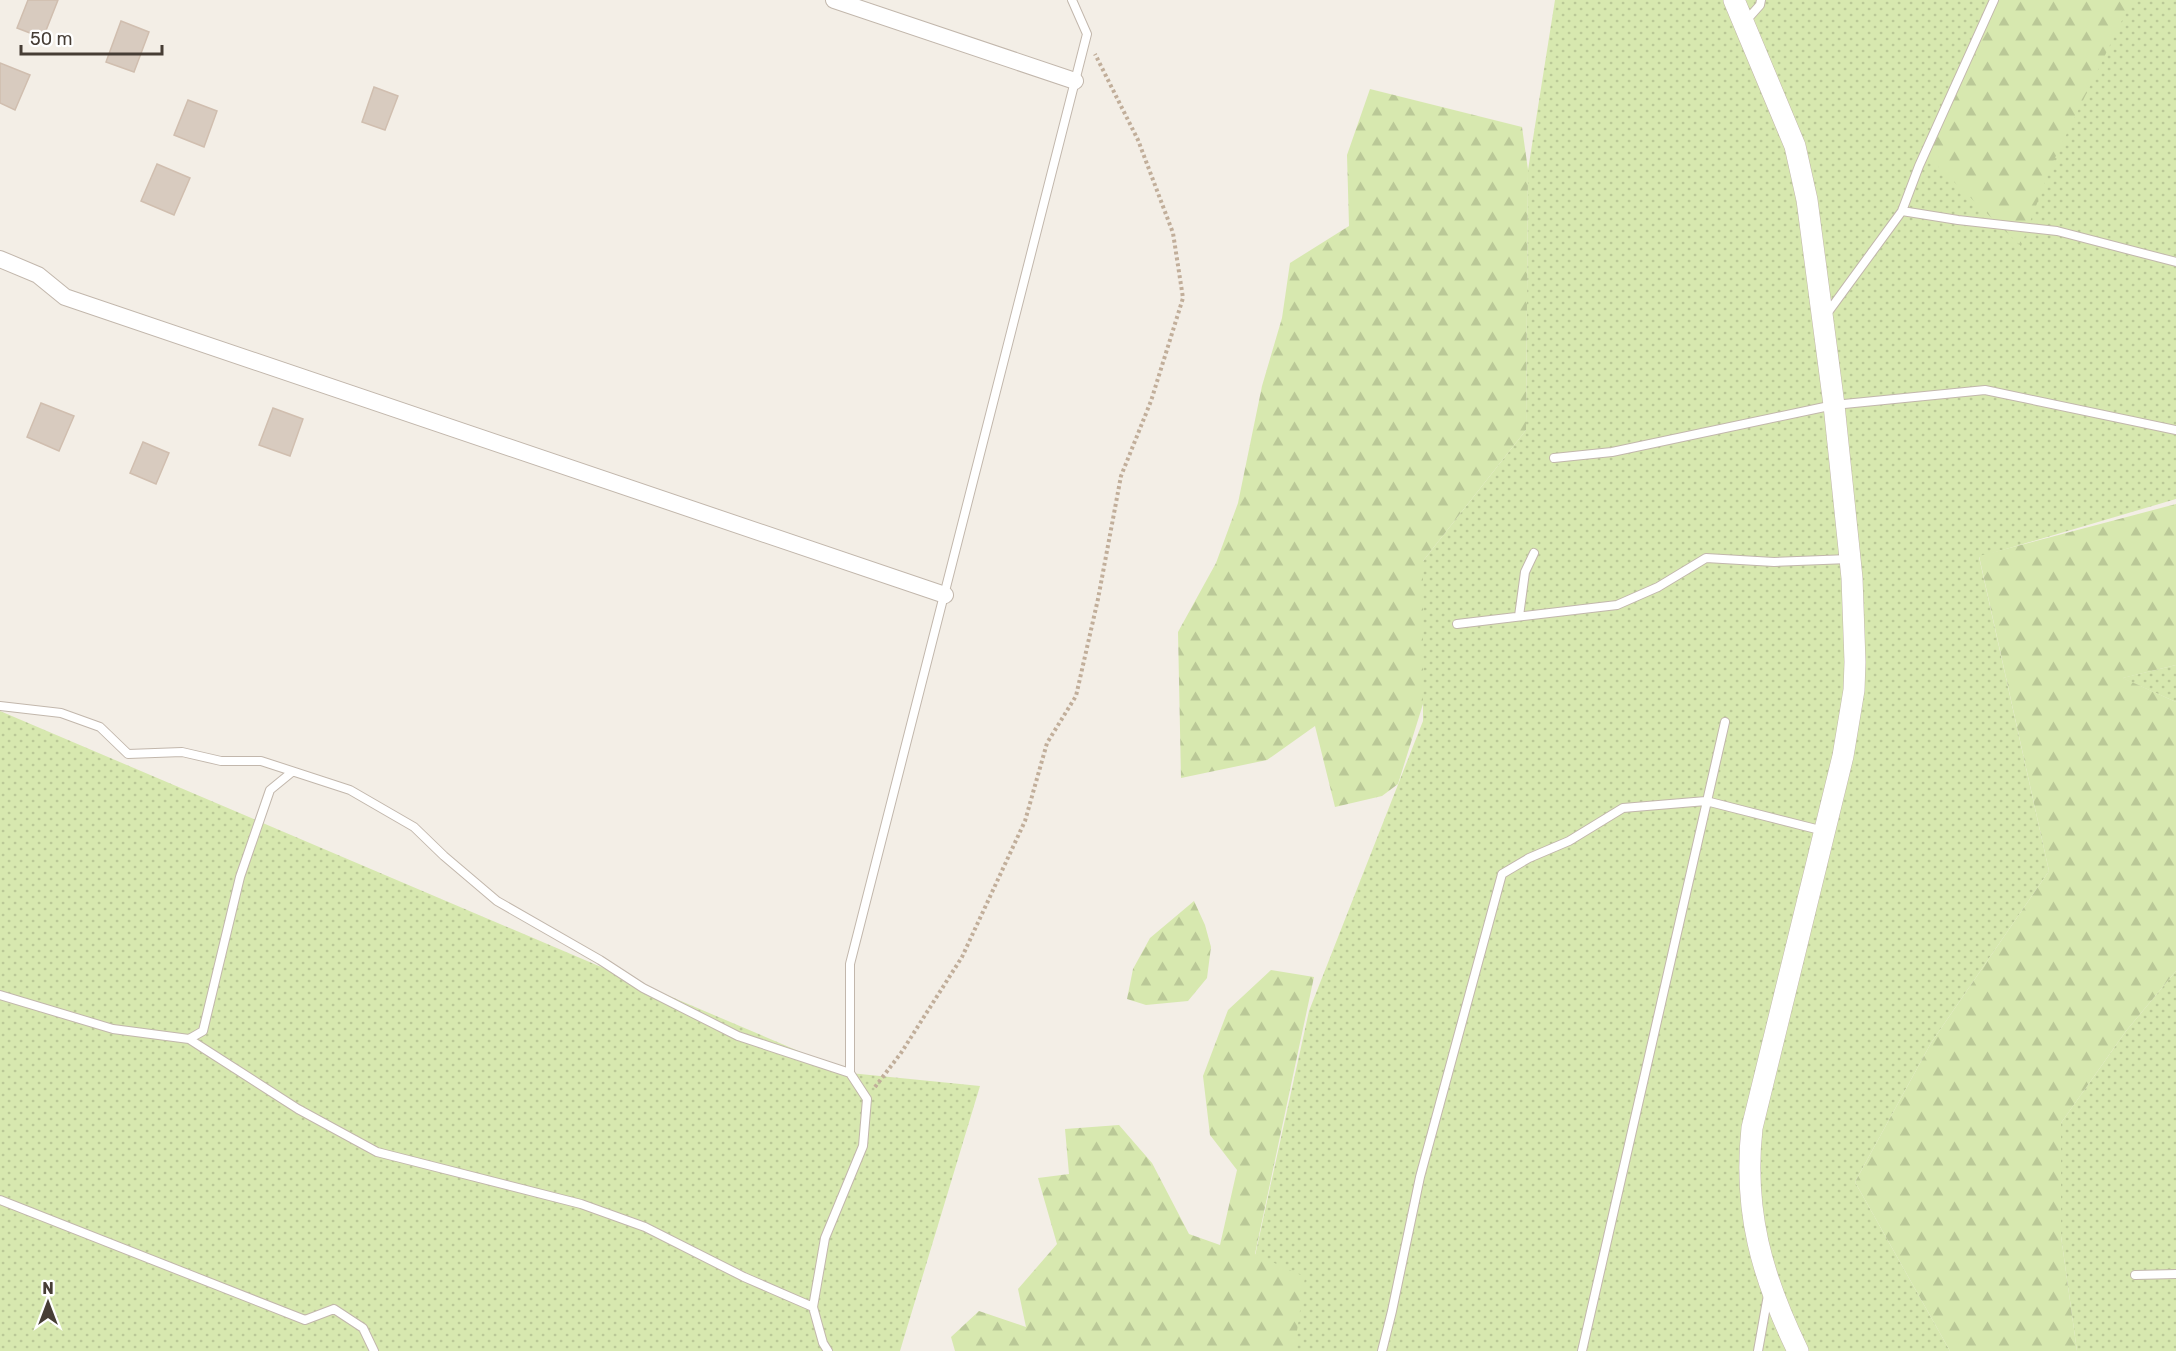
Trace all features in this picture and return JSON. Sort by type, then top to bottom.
[{"type":"street","points":[[834,0],[1075,81]]},
{"type":"street","points":[[1734,0],[1800,162],[1807,200],[1834,405],[1850,559],[1855,662],[1854,690],[1843,756],[1752,1128],[1749,1167],[1752,1214],[1759,1253],[1770,1286],[1798,1351]]},
{"type":"street","points":[[0,259],[38,275],[65,297],[945,595]]},
{"type":"lane","points":[[828,1351],[823,1343],[813,1307],[825,1238],[863,1146],[867,1099],[850,1073],[850,964],[1087,34],[1072,0]]},
{"type":"lane","points":[[1744,23],[1760,5],[1761,0]]},
{"type":"lane","points":[[1823,319],[1902,211],[1919,166],[1994,0]]},
{"type":"lane","points":[[1902,211],[2057,231],[2176,262]]},
{"type":"lane","points":[[1554,458],[1612,452],[1834,405],[1985,390],[2176,430]]},
{"type":"lane","points":[[1519,616],[1525,572],[1534,553]]},
{"type":"lane","points":[[1457,624],[1617,605],[1658,587],[1706,558],[1774,562],[1850,559]]},
{"type":"lane","points":[[0,706],[60,713],[100,727],[128,754],[182,752],[221,760],[261,760],[350,790],[414,827],[444,856],[497,900],[643,988],[738,1036],[850,1073]]},
{"type":"lane","points":[[1582,1351],[1725,722]]},
{"type":"lane","points":[[189,1039],[203,1031],[240,877],[270,789],[292,772]]},
{"type":"lane","points":[[1382,1351],[1420,1177],[1502,874],[1529,858],[1569,841],[1623,808],[1706,801],[1824,831]]},
{"type":"lane","points":[[0,995],[113,1029],[189,1039],[298,1109],[377,1152],[581,1204],[645,1227],[744,1277],[813,1307]]},
{"type":"lane","points":[[0,1200],[305,1320],[334,1309],[363,1328],[374,1351]]},
{"type":"lane","points":[[2135,1275],[2176,1274]]},
{"type":"lane","points":[[1758,1351],[1770,1286]]},
{"type":"path","points":[[867,1099],[901,1053],[962,957],[1025,821],[1047,742],[1076,696],[1098,599],[1121,476],[1151,401],[1183,298],[1173,233],[1138,140],[1087,34]]},
{"type":"green space","points":[[1555,0],[2176,0],[2176,499],[1979,557],[2049,871],[1931,1043],[1855,1182],[1950,1351],[1234,1351],[1309,1011],[1423,721],[1423,561],[1526,430],[1528,170]]},
{"type":"green space","points":[[1994,0],[2132,0],[2051,166],[2021,246],[1928,157]]},
{"type":"green space","points":[[1370,89],[1522,127],[1528,170],[1526,430],[1423,561],[1423,704],[1398,784],[1382,796],[1335,807],[1315,726],[1267,760],[1181,778],[1178,632],[1216,563],[1238,503],[1262,386],[1282,318],[1290,263],[1349,226],[1347,155]]},
{"type":"green space","points":[[2176,504],[2176,665],[2123,678],[2176,702],[2176,971],[2126,1031],[2061,1123],[2061,1236],[2077,1351],[1950,1351],[1855,1182],[1931,1043],[2049,871],[1979,556]]},
{"type":"green space","points":[[2176,665],[2176,702],[2122,678]]},
{"type":"green space","points":[[0,711],[850,1073],[980,1086],[900,1351],[0,1351]]},
{"type":"green space","points":[[1194,901],[1205,925],[1211,947],[1207,978],[1188,1001],[1146,1005],[1127,999],[1133,969],[1150,938]]},
{"type":"green space","points":[[1271,970],[1314,977],[1255,1254],[1305,1277],[1294,1351],[955,1351],[951,1337],[979,1311],[1026,1327],[1018,1289],[1057,1244],[1038,1178],[1069,1174],[1065,1129],[1119,1125],[1152,1163],[1189,1234],[1220,1245],[1237,1170],[1210,1135],[1203,1076],[1228,1010]]},
{"type":"green space","points":[[2176,971],[2176,1351],[2077,1351],[2061,1236],[2061,1123],[2126,1031]]},
{"type":"building","points":[[28,0],[58,0],[43,38],[17,28]]},
{"type":"building","points":[[121,21],[149,32],[134,72],[106,62]]},
{"type":"building","points":[[0,63],[30,75],[15,110],[0,103]]},
{"type":"building","points":[[374,87],[398,96],[385,130],[362,122]]},
{"type":"building","points":[[188,100],[217,111],[204,147],[174,135]]},
{"type":"building","points":[[157,164],[190,178],[174,215],[141,201]]},
{"type":"building","points":[[41,403],[74,416],[59,451],[27,437]]},
{"type":"building","points":[[273,408],[303,419],[290,456],[259,445]]},
{"type":"building","points":[[143,442],[169,453],[156,484],[130,473]]}]
